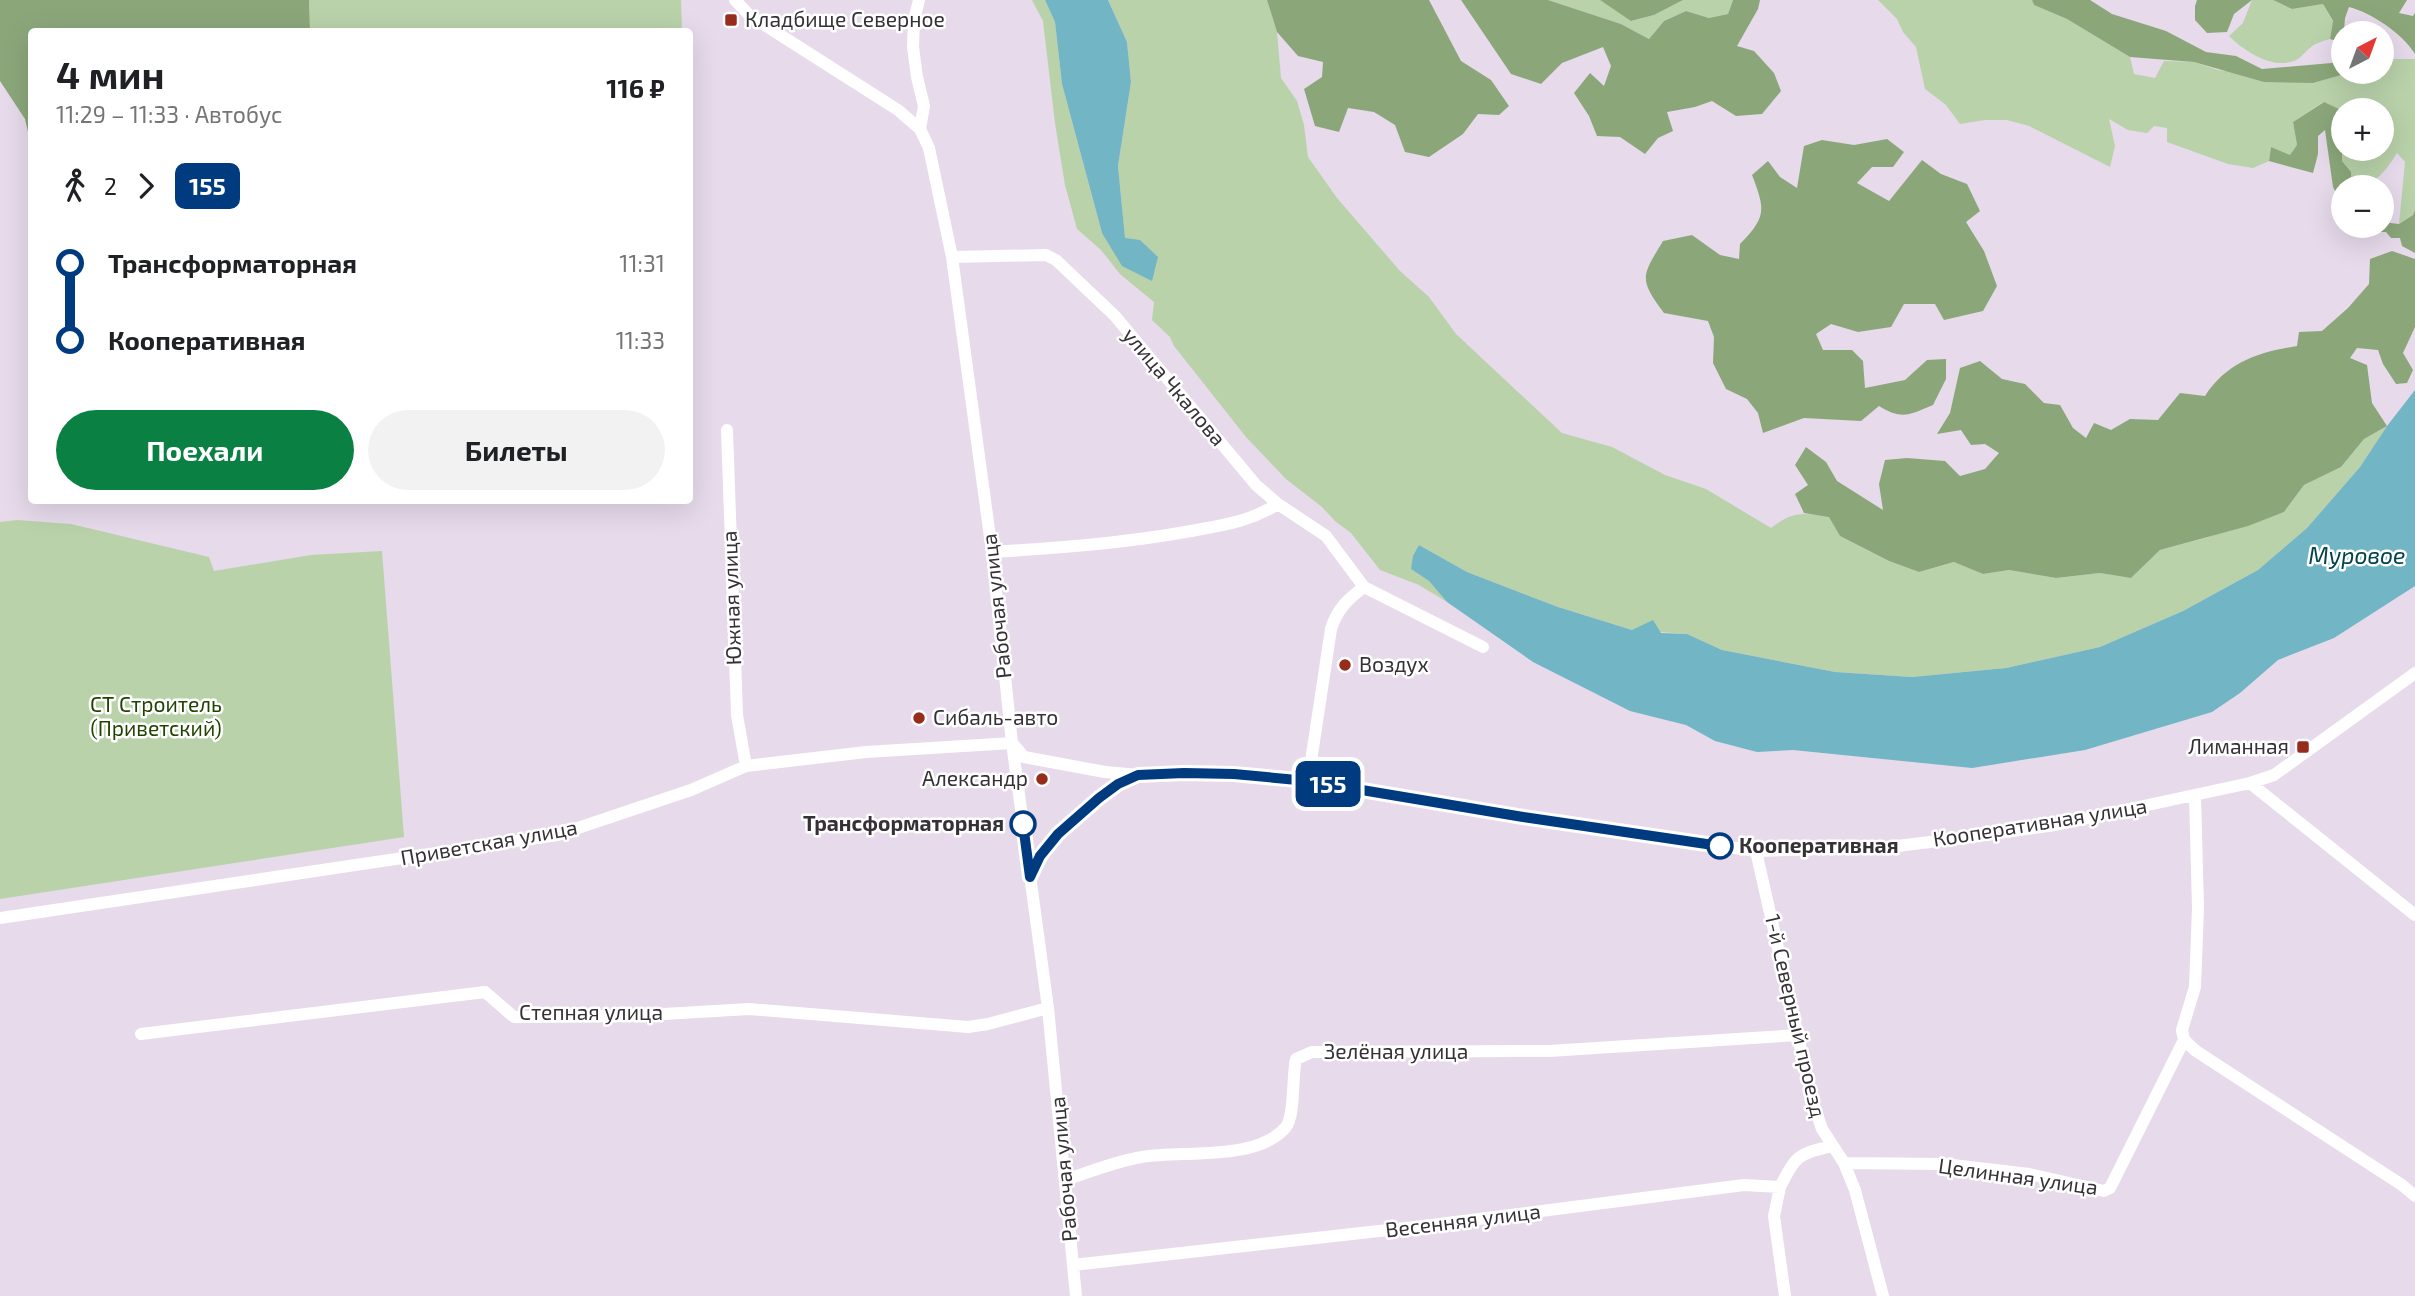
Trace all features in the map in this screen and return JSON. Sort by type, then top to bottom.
[{"type":"street","points":[[735,0],[749,15],[898,110],[920,129]]},
{"type":"street","name":"Рабочая улица","points":[[919,0],[913,47],[924,106],[920,129],[929,148],[952,257],[992,552],[1012,743],[1048,1008],[1076,1296]]},
{"type":"street","name":"улица Чкалова","points":[[952,257],[1046,255],[1056,260],[1115,316],[1256,485],[1278,504],[1326,536],[1364,587],[1483,648]]},
{"type":"street","name":"Южная улица","points":[[727,430],[737,715],[746,766]]},
{"type":"street","points":[[992,552],[1153,538],[1259,516],[1278,504]]},
{"type":"street","points":[[1308,781],[1335,614],[1345,601],[1364,587]]},
{"type":"street","name":"Кооперативная улица","points":[[1012,743],[1024,757],[1105,772],[1138,775],[1234,774],[1308,781],[1523,817],[1756,851],[1889,847],[2055,825],[2250,783],[2274,775],[2415,673]]},
{"type":"street","name":"Приветская улица","points":[[0,918],[557,835],[691,790],[746,766],[866,752],[1012,743]]},
{"type":"street","points":[[1030,877],[1040,856],[1058,834],[1099,798],[1118,784],[1138,775]]},
{"type":"street","points":[[2250,783],[2415,915]]},
{"type":"street","name":"Целинная улица","points":[[1844,1163],[1944,1164],[2029,1174],[2104,1191],[2110,1188],[2184,1040],[2182,1030],[2195,987],[2198,908],[2195,796]]},
{"type":"street","name":"1-й Северный проезд","points":[[1756,851],[1813,1103],[1822,1129],[1844,1163],[1855,1190],[1883,1296]]},
{"type":"street","name":"Степная улица","points":[[141,1034],[485,992],[514,1017],[630,1016],[749,1009],[968,1027],[1048,1008]]},
{"type":"street","name":"Зелёная улица","points":[[1065,1180],[1142,1157],[1241,1149],[1267,1142],[1287,1125],[1292,1106],[1292,1076],[1296,1059],[1312,1052],[1549,1051],[1798,1035]]},
{"type":"street","points":[[2184,1040],[2196,1051],[2415,1196]]},
{"type":"street","points":[[1785,1296],[1774,1216],[1780,1187],[1790,1168],[1803,1153],[1833,1146]]},
{"type":"street","name":"Весенняя улица","points":[[1073,1265],[1383,1231],[1744,1185],[1780,1187]]},
{"type":"green space","points":[[0,0],[309,0],[310,28],[28,28],[28,132],[25,119],[0,81]]},
{"type":"green space","points":[[309,0],[681,0],[682,28],[310,28]]},
{"type":"green space","points":[[1032,0],[1045,0],[1055,22],[1062,84],[1102,233],[1125,239],[1118,166],[1131,82],[1127,42],[1108,0],[1267,0],[1277,32],[1281,78],[1297,101],[1304,125],[1308,157],[1337,198],[1400,271],[1429,297],[1456,334],[1562,433],[1612,447],[1665,475],[1706,489],[1771,528],[1798,514],[1829,516],[1840,536],[1889,561],[1919,572],[1955,562],[1983,574],[2009,570],[2056,578],[2100,573],[2131,578],[2160,550],[2284,512],[2304,485],[2341,467],[2364,439],[2387,426],[2360,467],[2307,528],[2258,570],[2183,611],[2100,647],[2006,668],[1912,677],[1835,672],[1722,650],[1687,634],[1632,630],[1558,607],[1467,572],[1419,545],[1411,569],[1429,581],[1447,602],[1419,585],[1380,570],[1351,533],[1286,479],[1246,437],[1174,346],[1170,337],[1152,320],[1154,302],[1120,274],[1101,250],[1077,229],[1065,185],[1043,21]]},
{"type":"green space","points":[[1267,0],[1429,0],[1461,61],[1491,80],[1509,106],[1499,115],[1478,114],[1463,134],[1429,157],[1405,152],[1395,125],[1374,112],[1348,108],[1339,132],[1315,126],[1304,89],[1322,77],[1323,62],[1298,56],[1277,32]]},
{"type":"green space","points":[[1461,0],[1548,0],[1621,24],[1649,39],[1664,21],[1686,11],[1709,18],[1728,14],[1733,0],[1760,0],[1758,9],[1737,46],[1754,51],[1774,73],[1781,91],[1762,114],[1736,116],[1712,101],[1667,112],[1673,131],[1658,138],[1645,154],[1620,137],[1597,136],[1589,116],[1574,93],[1590,73],[1604,86],[1611,66],[1603,47],[1562,63],[1541,84],[1511,74]]},
{"type":"green space","points":[[1548,0],[1600,0],[1632,21],[1654,15],[1683,0],[1733,0],[1728,14],[1709,18],[1686,11],[1664,21],[1649,39],[1621,24]]},
{"type":"green space","points":[[1600,0],[1683,0],[1654,15],[1631,21]]},
{"type":"green space","points":[[1878,0],[2032,0],[2034,5],[2067,19],[2130,57],[2134,74],[2155,78],[2164,61],[2194,62],[2218,70],[2313,83],[2331,78],[2331,84],[2394,84],[2394,59],[2415,59],[2415,210],[2413,215],[2399,224],[2405,162],[2397,153],[2394,158],[2394,98],[2331,98],[2331,106],[2323,102],[2293,122],[2297,145],[2290,156],[2271,147],[2269,161],[2253,168],[2228,164],[2167,142],[2167,128],[2154,126],[2147,133],[2128,130],[2109,119],[2115,146],[2110,167],[2029,126],[2007,120],[1960,124],[1946,105],[1925,89],[1916,47],[1903,32],[1897,19]]},
{"type":"green space","points":[[2032,0],[2090,0],[2112,14],[2166,31],[2206,52],[2236,56],[2262,69],[2331,63],[2331,78],[2313,83],[2264,82],[2194,62],[2130,57],[2067,19],[2034,5]]},
{"type":"green space","points":[[2197,0],[2252,0],[2234,14],[2227,32],[2207,33],[2195,20]]},
{"type":"green space","points":[[2252,0],[2273,0],[2292,9],[2323,4],[2332,21],[2330,39],[2314,45],[2298,59],[2280,63],[2260,58],[2229,36],[2243,23]]},
{"type":"green space","points":[[2273,0],[2407,0],[2399,13],[2413,16],[2415,13],[2415,54],[2394,31],[2394,21],[2380,21],[2349,7],[2345,21],[2333,21],[2323,4],[2292,9]]},
{"type":"green space","points":[[2324,102],[2331,105],[2331,161],[2342,161],[2351,175],[2331,175],[2325,130],[2318,136],[2318,154],[2313,173],[2269,161],[2271,147],[2290,155],[2297,145],[2293,122]]},
{"type":"green space","points":[[1887,139],[1904,152],[1893,167],[1872,167],[1857,183],[1889,201],[1922,160],[1941,174],[1967,184],[1980,211],[1966,222],[1984,251],[1997,286],[1983,311],[1944,320],[1935,304],[1904,304],[1891,327],[1858,332],[1831,324],[1816,334],[1823,350],[1852,350],[1863,361],[1865,388],[1905,380],[1927,360],[1946,359],[1946,379],[1933,405],[1906,414],[1894,413],[1879,406],[1861,421],[1804,418],[1763,433],[1758,413],[1747,399],[1726,389],[1713,363],[1714,337],[1708,321],[1664,313],[1650,292],[1647,270],[1663,241],[1692,235],[1720,255],[1739,259],[1740,244],[1755,227],[1761,212],[1752,175],[1768,161],[1780,177],[1797,188],[1804,146],[1822,140],[1854,145]]},
{"type":"green space","points":[[2342,161],[2392,161],[2380,175],[2351,175]]},
{"type":"green space","points":[[2415,210],[2415,253],[2402,246],[2400,238],[2394,238],[2394,223],[2399,224],[2413,215]]},
{"type":"green space","points":[[2392,251],[2415,259],[2415,327],[2403,353],[2413,370],[2407,383],[2396,384],[2383,364],[2378,350],[2357,348],[2350,358],[2367,365],[2372,403],[2387,426],[2364,439],[2341,467],[2304,485],[2284,512],[2248,526],[2160,550],[2131,578],[2100,573],[2056,578],[2009,570],[1983,574],[1954,562],[1919,572],[1889,561],[1840,536],[1829,517],[1804,513],[1795,494],[1808,485],[1795,465],[1806,447],[1826,462],[1837,481],[1883,510],[1879,484],[1885,460],[1907,458],[1945,461],[1960,476],[1985,469],[1999,453],[1985,444],[1971,445],[1961,430],[1937,434],[1950,413],[1960,368],[1980,361],[2002,379],[2025,384],[2044,403],[2060,405],[2073,428],[2086,438],[2094,423],[2111,430],[2130,419],[2158,420],[2180,393],[2205,396],[2223,375],[2245,360],[2297,346],[2299,332],[2322,331],[2348,308],[2369,284],[2370,259]]},
{"type":"green space","name":"СТ Строитель (Приветский)","points":[[17,520],[71,524],[209,557],[214,571],[311,555],[382,551],[404,837],[0,899],[0,522]]},
{"type":"water","points":[[1045,0],[1108,0],[1127,42],[1131,82],[1118,166],[1125,238],[1140,240],[1158,257],[1152,281],[1122,266],[1102,233],[1062,84],[1055,22]]},
{"type":"water","name":"Муровое","points":[[2415,390],[2415,586],[2334,638],[2278,660],[2240,693],[2212,712],[2085,750],[1972,768],[1793,750],[1757,752],[1715,741],[1686,725],[1630,711],[1533,662],[1447,602],[1429,581],[1411,569],[1413,556],[1419,545],[1467,572],[1558,607],[1632,630],[1653,620],[1661,633],[1687,634],[1722,650],[1835,672],[1912,677],[2006,668],[2100,647],[2183,611],[2258,570],[2307,528],[2360,467]]},
{"type":"bus line","name":"155","points":[[1023,824],[1030,877],[1040,856],[1058,834],[1118,784],[1138,775],[1234,774],[1308,781],[1720,846]]},
{"type":"place","name":"Кладбище Северное","points":[[731,20]]},
{"type":"place","name":"Воздух","points":[[1345,665]]},
{"type":"place","name":"Сибаль-авто","points":[[919,718]]},
{"type":"place","name":"Лиманная","points":[[2303,747]]},
{"type":"place","name":"Александр","points":[[1042,779]]},
{"type":"place","name":"Трансформаторная","points":[[1023,824]]},
{"type":"place","name":"Кооперативная","points":[[1720,846]]}]
